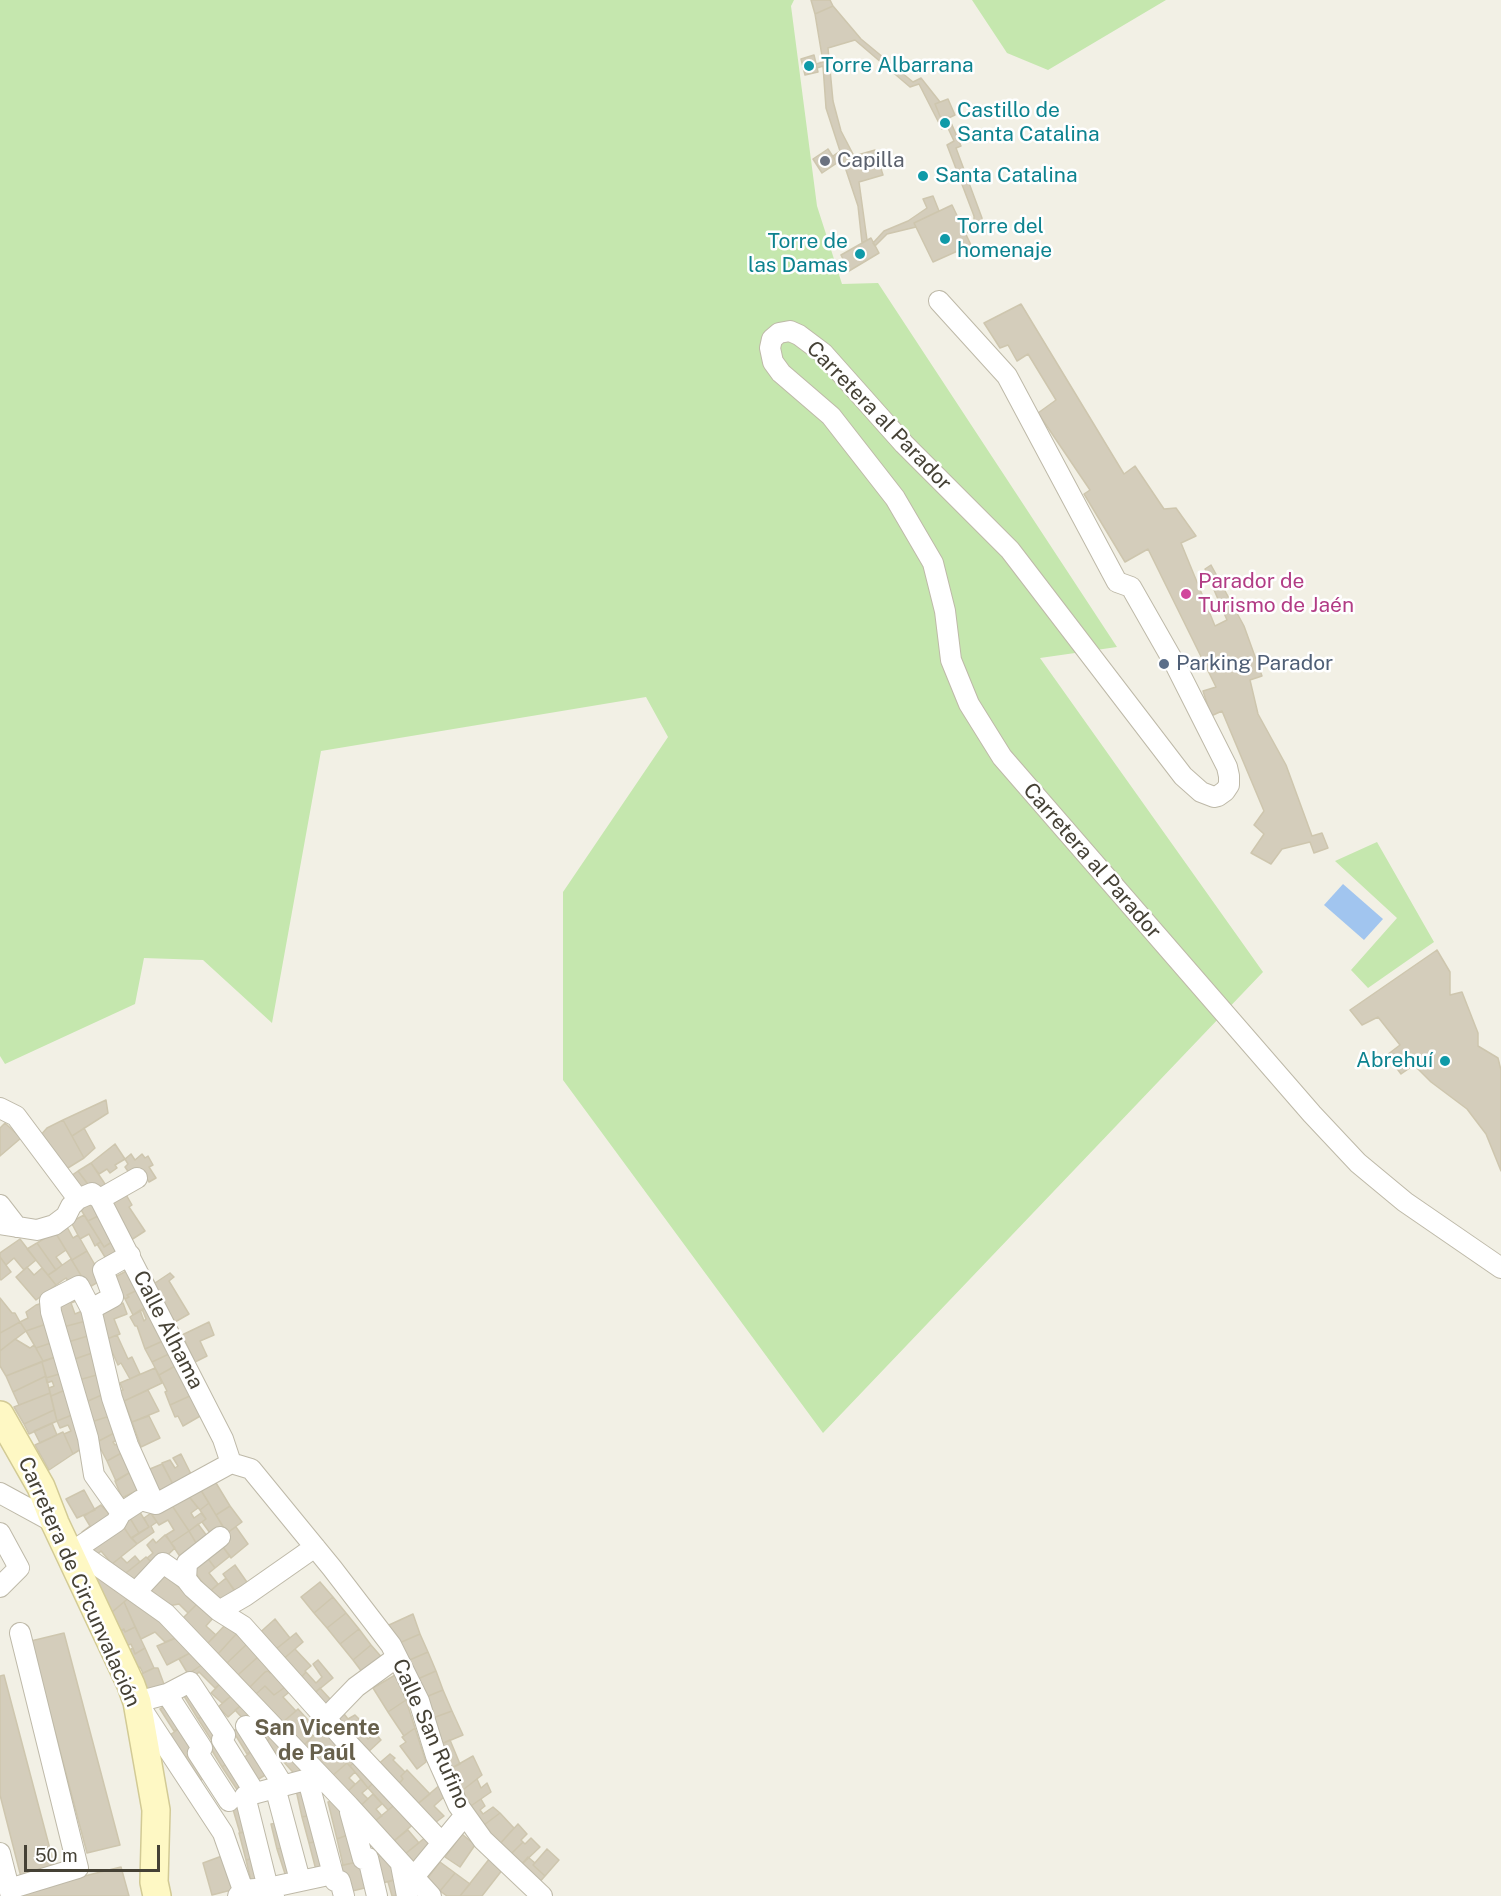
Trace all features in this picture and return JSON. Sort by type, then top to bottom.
[{"type":"main road","name":"Carretera de Circunvalación","points":[[0,1415],[41,1487],[137,1702],[156,1810],[154,1882],[157,1896]]},
{"type":"street","name":"Carretera al Parador","points":[[939,301],[1007,376],[1117,582],[1131,587],[1176,666],[1227,767],[1229,785],[1218,796],[1214,797],[1201,792],[1183,776],[1010,550],[904,444],[823,353],[790,331],[779,333],[772,339],[770,348],[773,362],[781,373],[831,416],[895,498],[933,563],[945,611],[951,660],[969,704],[1002,757],[1305,1106],[1358,1163],[1405,1202],[1501,1268]]},
{"type":"street","points":[[0,1108],[16,1116],[78,1199]]},
{"type":"street","points":[[0,1205],[9,1225],[37,1230],[54,1225],[66,1216],[78,1199],[92,1193],[100,1199],[137,1178]]},
{"type":"street","name":"Calle Alhama","points":[[100,1199],[223,1439],[231,1463]]},
{"type":"street","points":[[91,1310],[113,1297],[103,1269],[129,1255]]},
{"type":"street","points":[[121,1513],[94,1475],[88,1438],[51,1312],[50,1301],[79,1286],[91,1310],[112,1398],[128,1445],[154,1503]]},
{"type":"street","points":[[65,1538],[116,1522],[121,1513],[141,1500],[156,1504],[231,1463]]},
{"type":"street","name":"Calle San Rufino","points":[[231,1463],[251,1469],[391,1645],[418,1701],[436,1756],[458,1805],[483,1840],[542,1896]]},
{"type":"street","points":[[0,1493],[65,1538],[166,1614],[314,1778],[349,1806],[407,1879],[431,1896]]},
{"type":"street","points":[[0,1533],[19,1568],[0,1587]]},
{"type":"street","points":[[186,1579],[187,1563],[220,1537]]},
{"type":"street","points":[[219,1611],[253,1591],[315,1547]]},
{"type":"street","points":[[136,1592],[163,1563],[186,1579],[219,1611],[243,1626],[442,1843]]},
{"type":"street","points":[[0,1597],[2,1601],[0,1604]]},
{"type":"street","points":[[0,1853],[10,1893],[78,1868],[20,1633]]},
{"type":"street","points":[[326,1718],[356,1687],[396,1657]]},
{"type":"street","points":[[271,1892],[243,1797],[222,1740],[225,1736],[190,1682],[167,1694],[137,1702],[223,1833],[231,1850],[240,1893],[271,1892],[304,1885],[339,1884],[314,1778]]},
{"type":"street","points":[[167,1694],[202,1748],[198,1753],[243,1797]]},
{"type":"street","points":[[246,1726],[279,1786],[304,1885]]},
{"type":"street","points":[[210,1813],[243,1797],[314,1778]]},
{"type":"street","points":[[349,1806],[363,1859],[368,1858],[377,1896]]},
{"type":"street","points":[[407,1879],[465,1815]]},
{"type":"green space","points":[[0,0],[794,0],[791,6],[817,206],[842,284],[878,283],[1117,647],[1040,658],[1263,972],[823,1433],[563,1080],[563,892],[668,737],[646,697],[321,751],[272,1023],[203,960],[144,958],[135,1004],[5,1064],[0,1056]]},
{"type":"green space","points":[[972,0],[1166,0],[1048,70],[1007,53]]},
{"type":"green space","points":[[1377,842],[1434,942],[1368,988],[1351,970],[1397,918],[1335,861]]},
{"type":"water","points":[[1343,884],[1383,919],[1364,940],[1324,905]]},
{"type":"building","points":[[811,0],[830,0],[833,6],[815,14]]},
{"type":"building","name":"Castillo de Santa Catalina","points":[[833,6],[861,39],[913,82],[921,78],[940,102],[935,104],[942,121],[949,118],[961,146],[956,148],[982,218],[981,230],[965,233],[962,226],[974,224],[974,216],[947,145],[954,141],[947,126],[942,129],[919,84],[910,87],[855,40],[828,48],[833,101],[841,131],[854,156],[875,150],[883,175],[859,182],[867,240],[862,243],[858,206],[841,155],[835,160],[833,156],[840,151],[826,108],[823,66],[817,68],[816,64],[823,62],[815,14]]},
{"type":"building","name":"Torre Albarrana","points":[[814,55],[818,72],[805,75],[801,59]]},
{"type":"building","points":[[948,99],[955,115],[942,121],[935,104]]},
{"type":"building","name":"Capilla","points":[[828,149],[837,163],[822,173],[813,159]]},
{"type":"building","points":[[933,196],[939,211],[914,223],[916,227],[887,234],[875,246],[873,243],[884,231],[908,221],[927,208],[923,199]]},
{"type":"building","name":"Torre del homenaje","points":[[952,205],[971,245],[933,262],[914,223]]},
{"type":"building","name":"Torre de las Damas","points":[[871,238],[879,253],[849,271],[841,255]]},
{"type":"building","name":"Parador de Turismo de Jaén","points":[[1021,304],[1124,474],[1135,466],[1164,509],[1176,508],[1196,536],[1181,543],[1215,626],[1227,620],[1205,569],[1211,565],[1244,626],[1262,676],[1250,680],[1258,714],[1286,765],[1312,836],[1322,833],[1328,848],[1314,853],[1310,842],[1282,849],[1271,864],[1251,853],[1264,834],[1254,825],[1264,811],[1222,711],[1211,716],[1203,691],[1216,687],[1148,549],[1125,562],[1084,494],[1090,490],[1038,413],[1056,400],[1028,354],[1017,361],[1008,345],[1000,348],[984,323]]},
{"type":"building","name":"Abrehuí","points":[[1437,950],[1450,972],[1450,995],[1462,992],[1478,1033],[1478,1046],[1498,1058],[1501,1070],[1501,1171],[1486,1134],[1467,1109],[1431,1082],[1414,1065],[1401,1074],[1387,1055],[1400,1045],[1378,1017],[1362,1025],[1350,1010]]},
{"type":"building","points":[[106,1100],[108,1113],[72,1136],[63,1120]]},
{"type":"building","points":[[63,1120],[84,1158],[63,1171],[39,1137],[47,1128]]},
{"type":"building","points":[[5,1123],[21,1138],[0,1156],[0,1128]]},
{"type":"building","points":[[84,1128],[95,1148],[84,1158],[72,1136]]},
{"type":"building","points":[[115,1144],[125,1159],[115,1165],[117,1168],[110,1173],[107,1169],[99,1174],[91,1163]]},
{"type":"building","points":[[131,1154],[135,1160],[142,1154],[145,1158],[148,1156],[153,1165],[149,1167],[156,1178],[149,1182],[142,1171],[132,1177],[125,1167],[128,1164],[125,1159]]},
{"type":"building","points":[[91,1163],[107,1187],[95,1194],[78,1171]]},
{"type":"building","points":[[78,1171],[91,1188],[82,1195],[68,1178]]},
{"type":"building","points":[[124,1191],[132,1205],[129,1207],[145,1231],[128,1242],[106,1203]]},
{"type":"building","points":[[97,1200],[104,1213],[88,1221],[78,1205]]},
{"type":"building","points":[[104,1213],[118,1238],[104,1247],[88,1221]]},
{"type":"building","points":[[84,1215],[101,1242],[95,1246],[89,1234],[80,1239],[71,1222]]},
{"type":"building","points":[[66,1225],[73,1238],[78,1235],[87,1251],[72,1260],[55,1232]]},
{"type":"building","points":[[55,1232],[66,1250],[56,1257],[62,1265],[56,1270],[37,1243]]},
{"type":"building","points":[[118,1238],[125,1253],[108,1262],[97,1244],[101,1242],[104,1247]]},
{"type":"building","points":[[20,1239],[36,1260],[24,1270],[14,1258],[6,1265],[0,1257],[0,1253]]},
{"type":"building","points":[[37,1243],[56,1270],[48,1275],[27,1249]]},
{"type":"building","points":[[87,1251],[103,1279],[88,1288],[72,1260]]},
{"type":"building","points":[[0,1257],[11,1272],[1,1280],[0,1279]]},
{"type":"building","points":[[71,1259],[82,1277],[70,1284],[66,1278],[56,1285],[48,1275]]},
{"type":"building","points":[[27,1267],[34,1275],[42,1268],[56,1285],[36,1300],[16,1277]]},
{"type":"building","points":[[134,1267],[144,1287],[127,1295],[129,1297],[125,1299],[113,1278]]},
{"type":"building","points":[[170,1273],[174,1277],[169,1281],[189,1314],[175,1322],[149,1280],[152,1278],[155,1283]]},
{"type":"building","points":[[144,1287],[154,1304],[133,1315],[125,1299],[129,1297],[127,1295]]},
{"type":"building","points":[[72,1294],[76,1301],[71,1303],[75,1314],[82,1311],[86,1321],[63,1327],[54,1301]]},
{"type":"building","points":[[0,1298],[12,1313],[15,1313],[20,1322],[0,1333]]},
{"type":"building","points":[[46,1302],[52,1322],[26,1331],[20,1322],[28,1318],[26,1312]]},
{"type":"building","points":[[123,1303],[127,1314],[114,1319],[120,1334],[107,1339],[99,1313]]},
{"type":"building","points":[[154,1304],[165,1340],[145,1349],[137,1326],[130,1317],[140,1310],[144,1321],[146,1319],[142,1309]]},
{"type":"building","points":[[86,1321],[91,1335],[68,1342],[63,1327]]},
{"type":"building","points":[[20,1322],[26,1331],[0,1351],[0,1333]]},
{"type":"building","points":[[52,1322],[57,1341],[36,1348],[26,1331]]},
{"type":"building","points":[[209,1322],[214,1335],[200,1341],[207,1356],[195,1362],[182,1335]]},
{"type":"building","points":[[91,1335],[95,1352],[72,1360],[68,1342]]},
{"type":"building","points":[[117,1335],[128,1359],[132,1357],[140,1374],[130,1379],[121,1363],[118,1365],[107,1339]]},
{"type":"building","points":[[15,1339],[30,1348],[34,1345],[43,1361],[6,1376],[0,1366],[0,1351]]},
{"type":"building","points":[[165,1340],[171,1353],[152,1362],[145,1349]]},
{"type":"building","points":[[57,1341],[61,1355],[43,1361],[36,1348]]},
{"type":"building","points":[[95,1352],[100,1374],[79,1380],[72,1360]]},
{"type":"building","points":[[171,1353],[177,1365],[159,1375],[152,1362]]},
{"type":"building","points":[[61,1355],[66,1372],[46,1378],[42,1362]]},
{"type":"building","points":[[42,1362],[46,1376],[13,1392],[6,1376]]},
{"type":"building","points":[[177,1365],[192,1395],[170,1405],[165,1392],[167,1391],[159,1375]]},
{"type":"building","points":[[155,1368],[162,1383],[120,1403],[116,1392],[123,1390],[120,1383]]},
{"type":"building","points":[[66,1372],[70,1388],[51,1396],[49,1388],[54,1386],[52,1381],[47,1383],[46,1378]]},
{"type":"building","points":[[100,1374],[106,1393],[86,1402],[79,1380]]},
{"type":"building","points":[[46,1376],[50,1393],[19,1405],[13,1392]]},
{"type":"building","points":[[70,1388],[77,1413],[57,1421],[51,1396]]},
{"type":"building","points":[[148,1390],[159,1411],[132,1422],[124,1401]]},
{"type":"building","points":[[50,1393],[54,1410],[24,1424],[14,1407]]},
{"type":"building","points":[[106,1393],[113,1415],[91,1422],[86,1402]]},
{"type":"building","points":[[192,1395],[202,1415],[183,1426],[178,1416],[175,1417],[170,1405]]},
{"type":"building","points":[[54,1410],[57,1421],[29,1434],[24,1424]]},
{"type":"building","points":[[77,1413],[86,1446],[73,1454],[64,1434],[71,1431],[68,1425],[60,1428],[57,1421]]},
{"type":"building","points":[[113,1415],[116,1432],[97,1442],[91,1422]]},
{"type":"building","points":[[149,1416],[160,1438],[141,1447],[132,1422]]},
{"type":"building","points":[[52,1423],[57,1435],[40,1443],[34,1431]]},
{"type":"building","points":[[63,1432],[73,1454],[49,1470],[35,1445]]},
{"type":"building","points":[[116,1432],[119,1439],[113,1442],[115,1445],[121,1442],[125,1451],[107,1461],[97,1442]]},
{"type":"building","points":[[125,1451],[134,1470],[116,1481],[107,1461]]},
{"type":"building","points":[[181,1454],[191,1474],[176,1490],[162,1463],[170,1460],[175,1468],[178,1466],[173,1458]]},
{"type":"building","points":[[162,1464],[176,1490],[158,1499],[145,1471]]},
{"type":"building","points":[[134,1470],[142,1488],[122,1498],[115,1481]]},
{"type":"building","points":[[213,1478],[230,1506],[216,1515],[199,1487]]},
{"type":"building","points":[[199,1487],[209,1503],[200,1510],[187,1494]]},
{"type":"building","points":[[84,1490],[95,1510],[77,1518],[66,1499]]},
{"type":"building","points":[[187,1494],[198,1508],[191,1513],[194,1518],[201,1513],[206,1519],[189,1531],[171,1504]]},
{"type":"building","points":[[209,1503],[224,1529],[213,1537],[202,1522],[206,1519],[200,1510]]},
{"type":"building","points":[[171,1504],[189,1531],[171,1543],[166,1535],[174,1530],[168,1520],[159,1525],[152,1515]]},
{"type":"building","points":[[101,1505],[116,1522],[84,1540],[82,1532],[90,1526],[84,1516]]},
{"type":"building","points":[[230,1506],[242,1522],[227,1533],[216,1515]]},
{"type":"building","points":[[138,1509],[149,1527],[139,1533],[128,1515]]},
{"type":"building","points":[[151,1513],[157,1522],[151,1526],[154,1532],[137,1544],[132,1538],[149,1527],[144,1518]]},
{"type":"building","points":[[128,1515],[139,1533],[131,1538],[119,1520]]},
{"type":"building","points":[[119,1520],[137,1544],[112,1564],[101,1551],[94,1557],[86,1548]]},
{"type":"building","points":[[198,1524],[210,1540],[199,1548],[189,1531]]},
{"type":"building","points":[[236,1527],[248,1544],[231,1558],[220,1543],[227,1533]]},
{"type":"building","points":[[189,1531],[199,1548],[183,1561],[171,1543]]},
{"type":"building","points":[[165,1535],[175,1548],[156,1566],[147,1558],[153,1553],[147,1545],[153,1539],[156,1543]]},
{"type":"building","points":[[220,1543],[230,1556],[215,1568],[206,1556]]},
{"type":"building","points":[[135,1556],[140,1562],[122,1576],[112,1564],[121,1557],[127,1563]]},
{"type":"building","points":[[206,1556],[215,1568],[209,1573],[218,1584],[209,1592],[192,1568]]},
{"type":"building","points":[[146,1557],[156,1566],[138,1587],[122,1576]]},
{"type":"building","points":[[235,1565],[251,1588],[238,1595],[223,1574]]},
{"type":"building","points":[[91,1572],[132,1595],[110,1614]]},
{"type":"building","points":[[162,1572],[199,1602],[188,1613],[179,1604],[168,1606],[147,1588]]},
{"type":"building","points":[[226,1578],[237,1595],[220,1607],[209,1592]]},
{"type":"building","points":[[320,1582],[333,1597],[314,1613],[301,1597]]},
{"type":"building","points":[[132,1595],[183,1635],[165,1642],[155,1632],[141,1639],[124,1602]]},
{"type":"building","points":[[333,1597],[346,1613],[327,1628],[314,1613]]},
{"type":"building","points":[[124,1602],[135,1627],[125,1632],[124,1629],[115,1633],[107,1616]]},
{"type":"building","points":[[199,1602],[214,1617],[206,1626],[216,1635],[207,1644],[182,1619]]},
{"type":"building","points":[[346,1613],[359,1629],[340,1644],[327,1628]]},
{"type":"building","points":[[413,1614],[420,1634],[397,1644],[389,1625]]},
{"type":"building","points":[[275,1619],[290,1638],[271,1653],[256,1636]]},
{"type":"building","points":[[228,1622],[238,1632],[218,1654],[207,1644]]},
{"type":"building","points":[[135,1627],[145,1648],[135,1654],[131,1644],[121,1648],[115,1633],[124,1629],[125,1632]]},
{"type":"building","points":[[359,1629],[371,1645],[353,1660],[340,1644]]},
{"type":"building","points":[[238,1632],[248,1643],[227,1663],[218,1654]]},
{"type":"building","points":[[64,1633],[120,1845],[87,1853],[31,1641]]},
{"type":"building","points":[[296,1633],[303,1642],[280,1662],[271,1653]]},
{"type":"building","points":[[420,1634],[428,1652],[405,1662],[397,1644]]},
{"type":"building","points":[[183,1635],[190,1653],[167,1665],[157,1646]]},
{"type":"building","points":[[248,1643],[260,1655],[238,1675],[227,1663]]},
{"type":"building","points":[[371,1645],[384,1660],[365,1676],[353,1660]]},
{"type":"building","points":[[133,1648],[135,1654],[145,1648],[154,1668],[143,1673],[140,1667],[130,1671],[123,1654]]},
{"type":"building","points":[[295,1649],[311,1666],[298,1681],[280,1662]]},
{"type":"building","points":[[428,1652],[436,1671],[413,1681],[405,1662]]},
{"type":"building","points":[[190,1653],[206,1662],[188,1674],[179,1659]]},
{"type":"building","points":[[260,1655],[273,1669],[270,1673],[265,1672],[250,1687],[238,1675]]},
{"type":"building","points":[[318,1660],[333,1678],[311,1696],[298,1681],[306,1672],[316,1683],[322,1677],[313,1664]]},
{"type":"building","points":[[206,1662],[224,1680],[215,1688],[199,1672],[192,1679],[188,1674]]},
{"type":"building","points":[[158,1668],[165,1687],[149,1695],[145,1684],[142,1686],[137,1676]]},
{"type":"building","points":[[273,1669],[288,1685],[274,1695],[265,1686],[256,1694],[250,1687],[265,1672],[270,1673]]},
{"type":"building","points":[[436,1671],[443,1690],[421,1699],[413,1681]]},
{"type":"building","points":[[4,1675],[55,1868],[21,1877],[0,1795],[0,1676]]},
{"type":"building","points":[[395,1675],[406,1700],[388,1712],[373,1688]]},
{"type":"building","points":[[224,1680],[236,1692],[222,1703],[211,1693]]},
{"type":"building","points":[[288,1685],[292,1690],[283,1697],[296,1711],[283,1722],[256,1694],[265,1686],[274,1695]]},
{"type":"building","points":[[320,1688],[331,1700],[327,1713],[311,1696]]},
{"type":"building","points":[[193,1689],[209,1712],[198,1719],[184,1696]]},
{"type":"building","points":[[443,1690],[452,1711],[430,1719],[421,1699]]},
{"type":"building","points":[[236,1692],[245,1702],[228,1717],[218,1707]]},
{"type":"building","points":[[406,1700],[415,1728],[404,1736],[388,1712]]},
{"type":"building","points":[[245,1702],[275,1733],[260,1747],[246,1722],[235,1710]]},
{"type":"building","points":[[170,1703],[184,1725],[174,1731],[160,1709]]},
{"type":"building","points":[[298,1709],[309,1721],[304,1726],[313,1736],[303,1746],[283,1722]]},
{"type":"building","points":[[341,1710],[348,1719],[355,1715],[362,1722],[347,1735],[332,1719]]},
{"type":"building","points":[[452,1711],[463,1735],[439,1745],[430,1719]]},
{"type":"building","points":[[209,1712],[218,1737],[212,1741],[198,1719]]},
{"type":"building","points":[[184,1725],[199,1748],[185,1758],[170,1735]]},
{"type":"building","points":[[243,1725],[257,1748],[247,1754],[233,1731]]},
{"type":"building","points":[[325,1725],[340,1741],[318,1762],[303,1746]]},
{"type":"building","points":[[356,1725],[368,1739],[375,1733],[381,1740],[366,1754],[347,1735]]},
{"type":"building","points":[[415,1728],[426,1762],[417,1769],[400,1746],[406,1742],[402,1737]]},
{"type":"building","points":[[275,1733],[309,1771],[299,1779],[266,1742]]},
{"type":"building","points":[[218,1737],[233,1759],[222,1767],[208,1744]]},
{"type":"building","points":[[450,1740],[460,1764],[450,1769],[439,1745]]},
{"type":"building","points":[[340,1741],[357,1760],[350,1766],[347,1763],[331,1777],[318,1762]]},
{"type":"building","points":[[257,1748],[272,1771],[257,1780],[243,1758]]},
{"type":"building","points":[[194,1752],[209,1775],[200,1781],[185,1758]]},
{"type":"building","points":[[390,1754],[405,1772],[401,1776],[403,1779],[396,1787],[376,1766]]},
{"type":"building","points":[[473,1756],[482,1775],[459,1793],[450,1769]]},
{"type":"building","points":[[233,1759],[249,1784],[238,1791],[222,1767]]},
{"type":"building","points":[[357,1760],[376,1780],[368,1788],[350,1766]]},
{"type":"building","points":[[347,1763],[355,1772],[349,1778],[355,1784],[346,1793],[331,1777]]},
{"type":"building","points":[[407,1770],[430,1794],[414,1807],[396,1787]]},
{"type":"building","points":[[361,1779],[368,1788],[362,1793],[368,1799],[358,1808],[346,1793]]},
{"type":"building","points":[[477,1779],[481,1788],[487,1783],[491,1792],[465,1810],[459,1793]]},
{"type":"building","points":[[376,1780],[397,1803],[388,1810],[368,1788]]},
{"type":"building","points":[[441,1784],[445,1796],[434,1806],[444,1816],[431,1826],[414,1807]]},
{"type":"building","points":[[309,1787],[316,1814],[302,1817],[296,1790]]},
{"type":"building","points":[[373,1794],[382,1804],[376,1809],[382,1816],[371,1824],[358,1808]]},
{"type":"building","points":[[481,1799],[485,1806],[480,1810],[483,1814],[493,1807],[500,1813],[480,1828],[465,1810]]},
{"type":"building","points":[[337,1800],[350,1834],[337,1839],[328,1802]]},
{"type":"building","points":[[245,1803],[252,1830],[240,1833],[232,1806]]},
{"type":"building","points":[[397,1803],[416,1822],[389,1845],[371,1824]]},
{"type":"building","points":[[500,1813],[514,1828],[498,1846],[480,1828]]},
{"type":"building","points":[[316,1814],[323,1840],[309,1843],[302,1817]]},
{"type":"building","points":[[283,1822],[289,1847],[277,1849],[271,1824]]},
{"type":"building","points":[[518,1824],[527,1834],[521,1840],[523,1842],[508,1857],[498,1846]]},
{"type":"building","points":[[252,1830],[258,1857],[246,1860],[239,1833]]},
{"type":"building","points":[[408,1830],[419,1843],[400,1858],[389,1845]]},
{"type":"building","points":[[350,1834],[362,1861],[343,1865],[337,1839]]},
{"type":"building","points":[[462,1834],[475,1845],[460,1867],[445,1857]]},
{"type":"building","points":[[427,1836],[430,1855],[411,1870],[400,1858]]},
{"type":"building","points":[[531,1838],[540,1847],[519,1867],[508,1857],[523,1842],[525,1844]]},
{"type":"building","points":[[323,1840],[330,1867],[316,1870],[309,1843]]},
{"type":"building","points":[[289,1847],[296,1875],[286,1877],[277,1849]]},
{"type":"building","points":[[547,1849],[559,1860],[545,1876],[533,1865]]},
{"type":"building","points":[[230,1853],[239,1888],[212,1895],[203,1863]]},
{"type":"building","points":[[383,1855],[400,1878],[376,1885],[369,1859]]},
{"type":"building","points":[[258,1857],[264,1883],[252,1885],[246,1860]]},
{"type":"building","points":[[528,1857],[545,1876],[537,1885],[519,1867]]},
{"type":"building","points":[[490,1858],[503,1869],[482,1896],[460,1896]]},
{"type":"building","points":[[362,1861],[373,1886],[344,1893],[335,1867]]},
{"type":"building","points":[[440,1862],[455,1873],[440,1891],[426,1880]]},
{"type":"building","points":[[121,1867],[129,1896],[24,1896],[23,1891]]},
{"type":"building","points":[[455,1873],[470,1884],[460,1896],[447,1896],[440,1891]]},
{"type":"building","points":[[400,1878],[404,1896],[392,1896],[388,1882]]},
{"type":"place","name":"Torre Albarrana","points":[[809,66]]},
{"type":"place","name":"Castillo de Santa Catalina","points":[[945,123]]},
{"type":"place","name":"Capilla","points":[[825,161]]},
{"type":"place","name":"Santa Catalina","points":[[923,176]]},
{"type":"place","name":"Torre del homenaje","points":[[945,239]]},
{"type":"place","name":"Torre de las Damas","points":[[860,254]]},
{"type":"place","name":"Parador de Turismo de Jaén","points":[[1186,594]]},
{"type":"place","name":"Parking Parador","points":[[1164,664]]},
{"type":"place","name":"Abrehuí","points":[[1445,1061]]},
{"type":"district","name":"San Vicente de Paúl","points":[[317,1740]]}]
